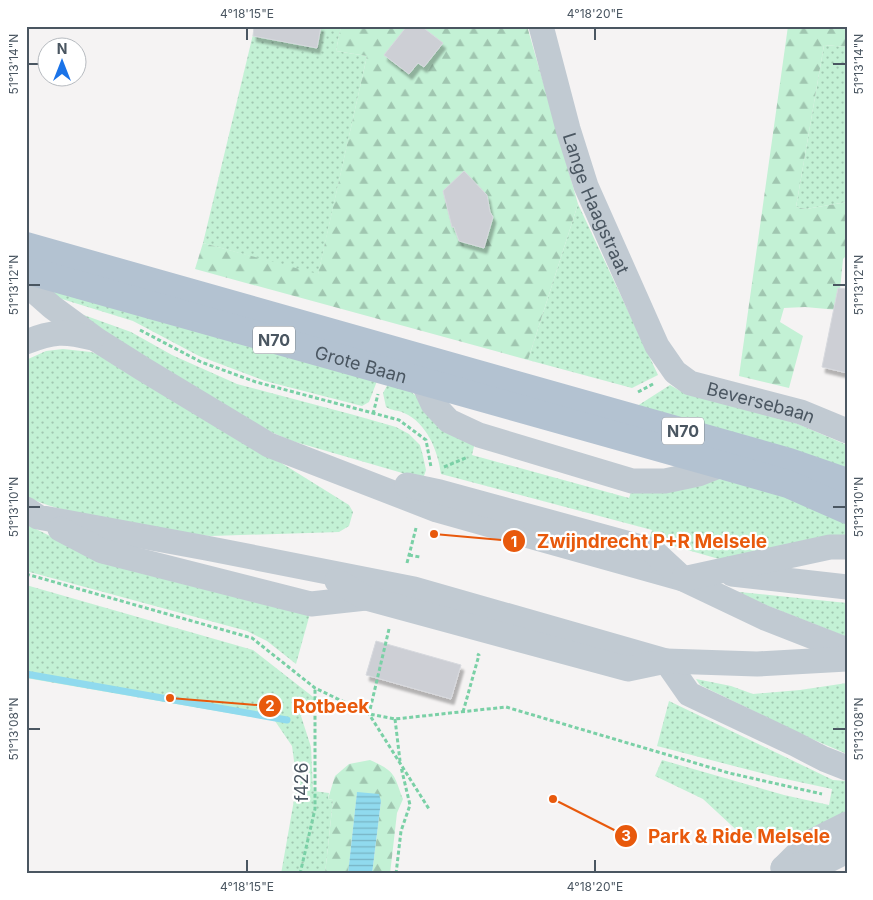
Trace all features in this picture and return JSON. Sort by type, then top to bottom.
[{"type":"main road","name":"Grote Baan","points":[[26,246],[519,397]]},
{"type":"main road","name":"Grote Baan","points":[[26,270],[423,382],[519,397]]},
{"type":"main road","name":"N70","points":[[519,397],[721,465],[788,484],[847,510]]},
{"type":"main road","name":"N70","points":[[519,397],[789,462],[847,482]]},
{"type":"street","name":"Lange Haagstraat","points":[[541,26],[568,129],[586,186],[657,346],[675,372]]},
{"type":"street","points":[[26,284],[97,340],[269,445],[326,468],[440,492],[652,550],[683,578],[765,618],[847,650]]},
{"type":"street","points":[[26,342],[47,334],[71,333],[97,340]]},
{"type":"street","name":"Beversebaan","points":[[675,372],[690,383],[800,412],[847,430]]},
{"type":"street","points":[[423,382],[433,404],[449,421],[479,435],[632,481],[665,481],[698,474],[721,465]]},
{"type":"street","points":[[32,513],[414,589],[666,661],[689,694],[795,744],[824,760],[847,768]]},
{"type":"street","points":[[32,513],[102,551],[311,604],[366,598]]},
{"type":"street","points":[[683,578],[830,547],[847,547]]},
{"type":"street","points":[[316,570],[366,598],[628,669],[666,661],[757,664],[847,659]]},
{"type":"street","points":[[712,572],[847,587]]},
{"type":"street","points":[[847,824],[807,844],[783,868],[831,858],[847,851]]},
{"type":"path","points":[[134,328],[201,362],[256,382],[373,414]]},
{"type":"path","points":[[439,468],[472,455]]},
{"type":"path","points":[[409,555],[420,557]]},
{"type":"path","points":[[26,574],[252,638],[315,688],[369,714],[395,719],[506,707],[729,773],[822,794]]},
{"type":"path","points":[[389,628],[369,714],[429,809]]},
{"type":"path","name":"f426","points":[[300,874],[316,809],[315,688]]},
{"type":"path","points":[[395,719],[400,763],[410,805],[401,831],[396,874]]},
{"type":"green space","points":[[255,26],[341,26],[336,51],[367,56],[318,275],[203,243]]},
{"type":"green space","points":[[341,26],[527,26],[578,204],[528,360],[195,269],[203,243],[318,274],[367,56],[336,51]]},
{"type":"green space","points":[[788,26],[828,26],[847,30],[847,47],[824,45],[796,207],[806,209],[847,202],[847,255],[843,259],[838,310],[805,307],[784,308],[780,322],[803,336],[789,388],[739,376]]},
{"type":"green space","points":[[824,45],[847,47],[847,202],[806,209],[796,207]]},
{"type":"green space","points":[[578,204],[658,375],[632,388],[528,360]]},
{"type":"green space","points":[[39,287],[377,381],[369,402],[362,406],[265,381],[199,356],[133,321],[49,295]]},
{"type":"green space","points":[[81,314],[131,332],[172,355],[237,384],[396,427],[409,434],[420,445],[426,470],[423,479],[292,441],[252,424],[135,354]]},
{"type":"green space","points":[[63,349],[91,352],[109,358],[146,379],[349,505],[353,512],[349,526],[339,532],[199,535],[68,510],[46,505],[26,496],[26,360],[46,351]]},
{"type":"green space","points":[[388,384],[410,391],[475,442],[472,455],[629,498],[633,486],[717,479],[736,481],[758,486],[847,520],[847,540],[719,559],[649,539],[652,530],[441,474],[434,447],[425,431],[412,418],[402,412],[386,407],[383,393]]},
{"type":"green space","points":[[670,385],[682,392],[784,418],[847,445],[847,471],[634,408]]},
{"type":"green space","points":[[26,524],[52,537],[311,610],[296,664],[267,641],[247,631],[26,571]]},
{"type":"green space","points":[[26,585],[253,650],[317,700],[301,716],[311,747],[313,791],[329,793],[328,799],[333,800],[325,874],[281,874],[297,783],[292,746],[275,721],[26,678]]},
{"type":"green space","points":[[730,591],[847,603],[847,637]]},
{"type":"green space","points":[[696,679],[731,686],[753,694],[847,683],[847,754],[805,736],[700,685]]},
{"type":"green space","points":[[669,701],[833,780],[847,781],[847,817],[810,836],[758,839],[744,837],[703,799],[655,776],[662,760],[784,795],[829,805],[832,789],[776,777],[657,746]]},
{"type":"green space","points":[[370,760],[385,767],[392,774],[403,799],[397,813],[390,874],[372,874],[381,801],[357,793],[348,874],[325,874],[333,800],[328,799],[335,776],[349,764]]},
{"type":"water","points":[[357,792],[379,794],[381,801],[372,874],[348,874]]},
{"type":"building","points":[[254,26],[321,26],[317,48],[253,36]]},
{"type":"building","points":[[407,26],[421,26],[443,43],[424,67],[418,63],[409,74],[384,55]]},
{"type":"building","points":[[464,171],[487,195],[490,212],[493,217],[484,248],[459,241],[454,227],[452,227],[443,191]]},
{"type":"building","points":[[838,288],[847,289],[847,373],[822,367]]},
{"type":"building","points":[[376,641],[461,665],[451,699],[366,675]]},
{"type":"waterway","points":[[26,674],[287,720]]},
{"type":"place","name":"Zwijndrecht P+R Melsele","points":[[434,534]]},
{"type":"place","name":"Rotbeek","points":[[170,698]]},
{"type":"place","name":"Park & Ride Melsele","points":[[553,799]]}]
